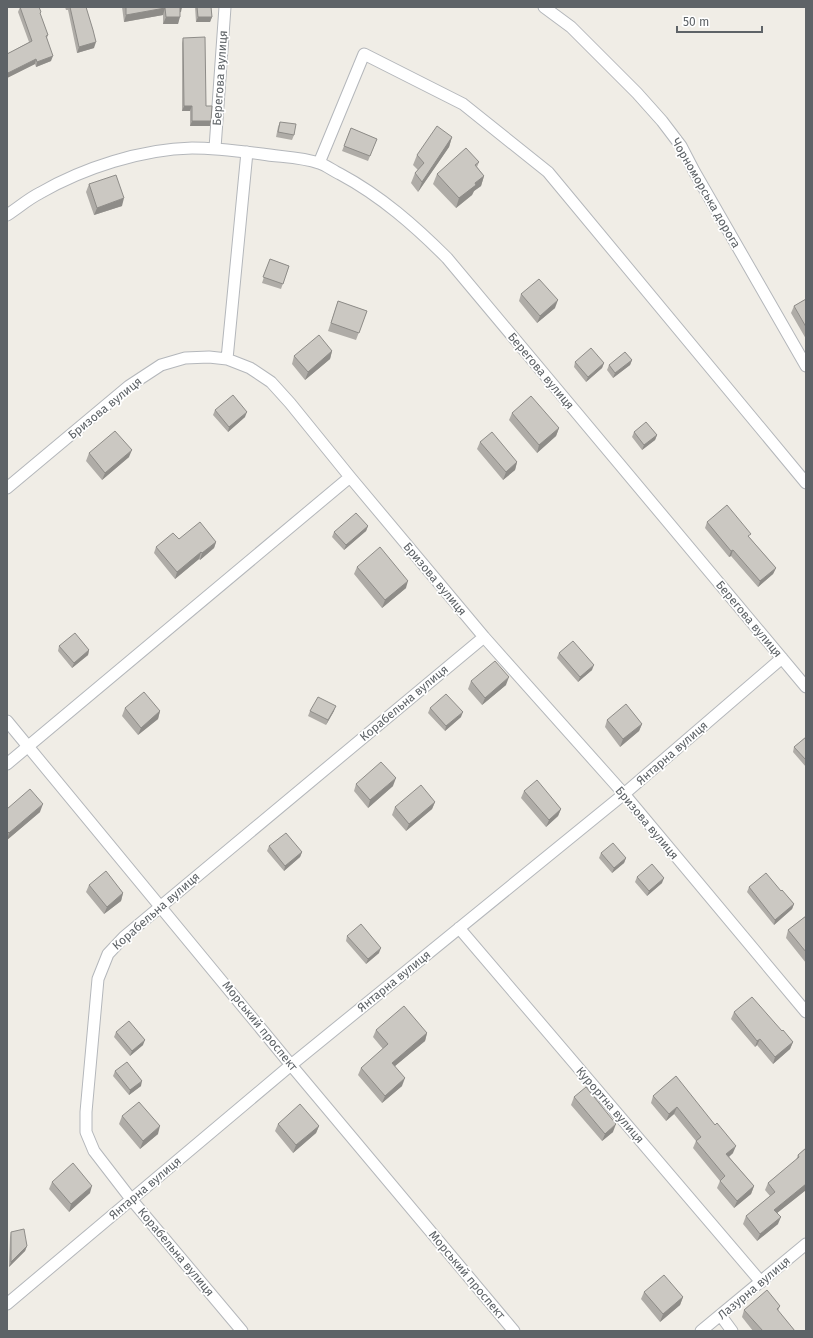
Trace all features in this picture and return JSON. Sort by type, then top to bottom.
[{"type":"street","name":"Берегова вулиця","points":[[215,148],[224,7]]},
{"type":"street","name":"Чорноморська дорога","points":[[544,7],[571,27],[662,121],[681,146],[806,366]]},
{"type":"street","points":[[319,163],[364,54],[463,104],[548,172],[806,483]]},
{"type":"street","name":"Берегова вулиця","points":[[7,215],[39,193],[76,175],[112,162],[159,151],[191,148],[215,148],[247,152],[319,163],[351,180],[382,200],[416,227],[447,258],[806,687]]},
{"type":"street","points":[[227,359],[247,152]]},
{"type":"street","name":"Бризова вулиця","points":[[7,488],[130,386],[161,365],[185,358],[209,357],[227,359],[250,368],[271,382],[290,403],[484,637],[624,794],[806,1012]]},
{"type":"street","points":[[7,764],[350,477]]},
{"type":"street","name":"Корабельна вулиця","points":[[242,1331],[131,1199],[94,1151],[86,1132],[86,1112],[98,979],[108,954],[124,937],[484,637]]},
{"type":"street","name":"Янтарна вулиця","points":[[7,1304],[291,1065],[624,794],[782,658]]},
{"type":"street","name":"Морський проспект","points":[[7,721],[291,1065],[514,1331]]},
{"type":"street","name":"Курортна вулиця","points":[[459,928],[761,1282]]},
{"type":"street","name":"Лазурна вулиця","points":[[701,1331],[721,1316],[806,1244]]},
{"type":"street","points":[[721,1316],[732,1331]]},
{"type":"building","points":[[20,7],[39,7],[48,35],[46,36],[53,56],[37,62],[36,59],[8,73],[7,54],[32,41]]},
{"type":"building","points":[[70,7],[86,7],[96,42],[79,47]]},
{"type":"building","points":[[126,7],[180,7],[180,17],[166,17],[165,8],[126,15]]},
{"type":"building","points":[[197,7],[211,7],[212,17],[198,17]]},
{"type":"building","points":[[205,37],[206,106],[212,106],[211,121],[192,121],[192,106],[184,106],[183,38]]},
{"type":"building","points":[[280,122],[296,124],[294,135],[278,132]]},
{"type":"building","points":[[437,126],[452,137],[422,182],[415,173],[424,163],[417,155]]},
{"type":"building","points":[[351,128],[377,139],[370,156],[344,146]]},
{"type":"building","points":[[466,148],[479,162],[475,165],[484,176],[475,183],[476,185],[459,198],[437,174]]},
{"type":"building","points":[[116,175],[124,198],[97,208],[89,184]]},
{"type":"building","points":[[270,259],[289,266],[283,284],[263,277]]},
{"type":"building","points":[[539,279],[558,300],[540,316],[521,294]]},
{"type":"building","points":[[806,299],[806,327],[794,306]]},
{"type":"building","points":[[338,301],[367,311],[359,333],[331,323]]},
{"type":"building","points":[[319,335],[332,351],[308,372],[294,356]]},
{"type":"building","points":[[591,348],[604,363],[588,377],[575,362]]},
{"type":"building","points":[[625,352],[632,360],[615,373],[609,365]]},
{"type":"building","points":[[233,395],[247,412],[229,427],[215,410]]},
{"type":"building","points":[[531,396],[559,428],[539,445],[512,413]]},
{"type":"building","points":[[646,422],[657,435],[644,445],[634,432]]},
{"type":"building","points":[[115,431],[132,450],[105,473],[89,453]]},
{"type":"building","points":[[492,432],[517,462],[506,472],[480,442]]},
{"type":"building","points":[[727,505],[751,534],[748,536],[776,568],[760,581],[733,550],[731,551],[707,522]]},
{"type":"building","points":[[356,513],[368,526],[346,545],[334,532]]},
{"type":"building","points":[[200,522],[216,542],[202,553],[201,552],[177,572],[156,547],[173,533],[179,539]]},
{"type":"building","points":[[380,547],[408,581],[385,600],[357,567]]},
{"type":"building","points":[[75,633],[89,650],[74,663],[59,646]]},
{"type":"building","points":[[573,641],[594,665],[580,677],[559,653]]},
{"type":"building","points":[[495,661],[509,677],[485,698],[471,681]]},
{"type":"building","points":[[144,692],[160,711],[141,728],[125,708]]},
{"type":"building","points":[[446,694],[463,712],[446,726],[430,708]]},
{"type":"building","points":[[318,697],[336,706],[328,720],[310,711]]},
{"type":"building","points":[[626,704],[642,724],[623,739],[607,720]]},
{"type":"building","points":[[806,737],[806,760],[794,747]]},
{"type":"building","points":[[381,762],[396,778],[370,800],[356,784]]},
{"type":"building","points":[[537,780],[561,809],[549,820],[524,791]]},
{"type":"building","points":[[421,785],[435,802],[409,824],[395,807]]},
{"type":"building","points":[[30,789],[43,804],[9,833],[7,831],[7,809]]},
{"type":"building","points":[[286,833],[302,852],[285,866],[269,846]]},
{"type":"building","points":[[613,843],[626,858],[614,868],[601,853]]},
{"type":"building","points":[[652,864],[664,878],[649,891],[637,877]]},
{"type":"building","points":[[106,871],[123,893],[107,907],[89,885]]},
{"type":"building","points":[[766,873],[794,904],[775,920],[749,887]]},
{"type":"building","points":[[806,916],[806,952],[788,930]]},
{"type":"building","points":[[361,924],[381,948],[368,959],[347,936]]},
{"type":"building","points":[[752,997],[793,1042],[775,1057],[760,1039],[757,1041],[734,1012]]},
{"type":"building","points":[[404,1006],[427,1033],[392,1063],[405,1078],[385,1096],[361,1068],[388,1044],[376,1030]]},
{"type":"building","points":[[129,1021],[145,1040],[132,1051],[116,1032]]},
{"type":"building","points":[[127,1062],[142,1081],[130,1090],[115,1071]]},
{"type":"building","points":[[676,1076],[715,1125],[717,1123],[736,1146],[726,1154],[754,1186],[737,1201],[720,1181],[725,1176],[696,1141],[701,1137],[677,1107],[669,1114],[653,1096]]},
{"type":"building","points":[[586,1087],[616,1124],[605,1134],[574,1097]]},
{"type":"building","points":[[139,1102],[160,1126],[143,1141],[122,1116]]},
{"type":"building","points":[[300,1104],[319,1126],[296,1145],[278,1124]]},
{"type":"building","points":[[806,1148],[806,1184],[774,1210],[781,1217],[760,1234],[746,1216],[775,1192],[768,1183],[799,1157],[798,1155]]},
{"type":"building","points":[[73,1163],[92,1186],[71,1204],[52,1182]]},
{"type":"building","points":[[24,1229],[27,1246],[11,1262],[11,1232]]},
{"type":"building","points":[[664,1275],[683,1297],[663,1314],[644,1292]]},
{"type":"building","points":[[767,1290],[780,1306],[777,1309],[795,1331],[763,1331],[744,1310]]}]
